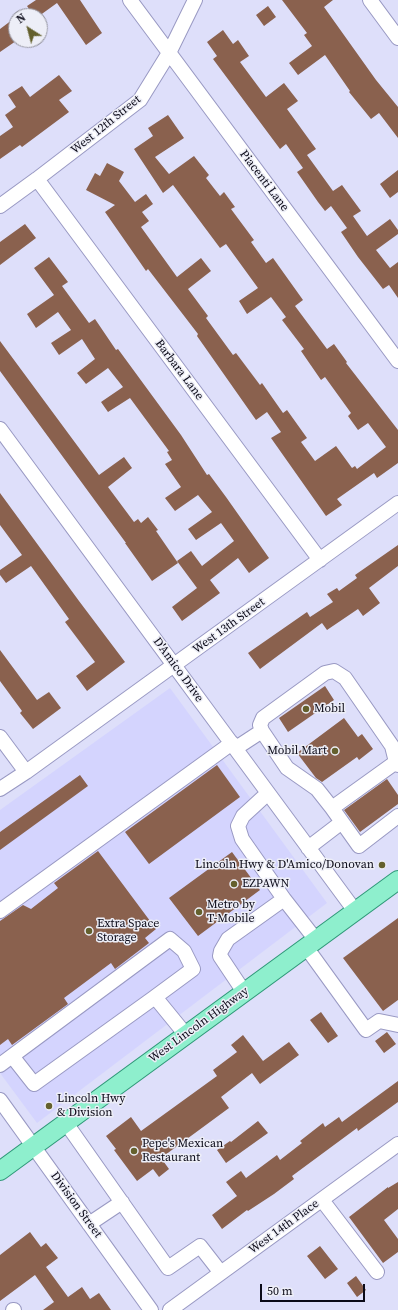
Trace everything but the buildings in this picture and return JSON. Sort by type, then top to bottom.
[{"type":"main road","name":"West Lincoln Highway","points":[[0,1171],[398,880]]},
{"type":"street","name":"Piacenti Lane","points":[[130,0],[398,361]]},
{"type":"street","name":"West 12th Street","points":[[0,206],[37,180],[140,100],[169,53],[195,0]]},
{"type":"street","points":[[370,0],[398,38]]},
{"type":"street","name":"Barbara Lane","points":[[37,180],[320,560]]},
{"type":"street","name":"D'Amico Drive","points":[[0,429],[355,912]]},
{"type":"street","name":"West 13th Street","points":[[0,789],[26,772],[398,503]]},
{"type":"street","points":[[332,808],[397,764],[392,746],[345,678],[334,671],[325,673],[263,718],[260,725],[262,731],[287,768],[317,789],[359,846],[398,816]]},
{"type":"street","points":[[0,911],[234,746],[262,731]]},
{"type":"street","points":[[0,737],[26,772]]},
{"type":"street","points":[[268,793],[243,816],[238,826],[242,839],[284,899],[366,1030],[379,1021],[398,1025]]},
{"type":"street","points":[[308,848],[342,822]]},
{"type":"street","points":[[244,992],[220,956],[221,951],[228,939],[284,899]]},
{"type":"street","points":[[0,1065],[12,1056],[170,939],[184,951],[193,969],[34,1084],[12,1056]]},
{"type":"street","points":[[155,997],[186,1035]]},
{"type":"street","name":"Division Street","points":[[0,1100],[151,1310]]},
{"type":"street","points":[[66,1123],[168,1268],[200,1246],[221,1273]]},
{"type":"street","name":"West 14th Place","points":[[170,1310],[398,1144]]},
{"type":"street","points":[[322,1200],[377,1272]]},
{"type":"street","points":[[89,1224],[122,1202]]},
{"type":"shaded area","points":[[170,688],[327,903],[37,1123],[0,1073],[0,810]]},
{"type":"place","name":"Mobil","points":[[306,709]]},
{"type":"place","name":"Mobil Mart","points":[[335,751]]},
{"type":"place","name":"Lincoln Hwy & D'Amico/Donovan","points":[[382,865]]},
{"type":"place","name":"EZPAWN","points":[[234,884]]},
{"type":"place","name":"Metro by T-Mobile","points":[[199,912]]},
{"type":"place","name":"Extra Space Storage","points":[[89,931]]},
{"type":"place","name":"Lincoln Hwy & Division","points":[[49,1106]]},
{"type":"place","name":"Pepe's Mexican Restaurant","points":[[134,1151]]}]
